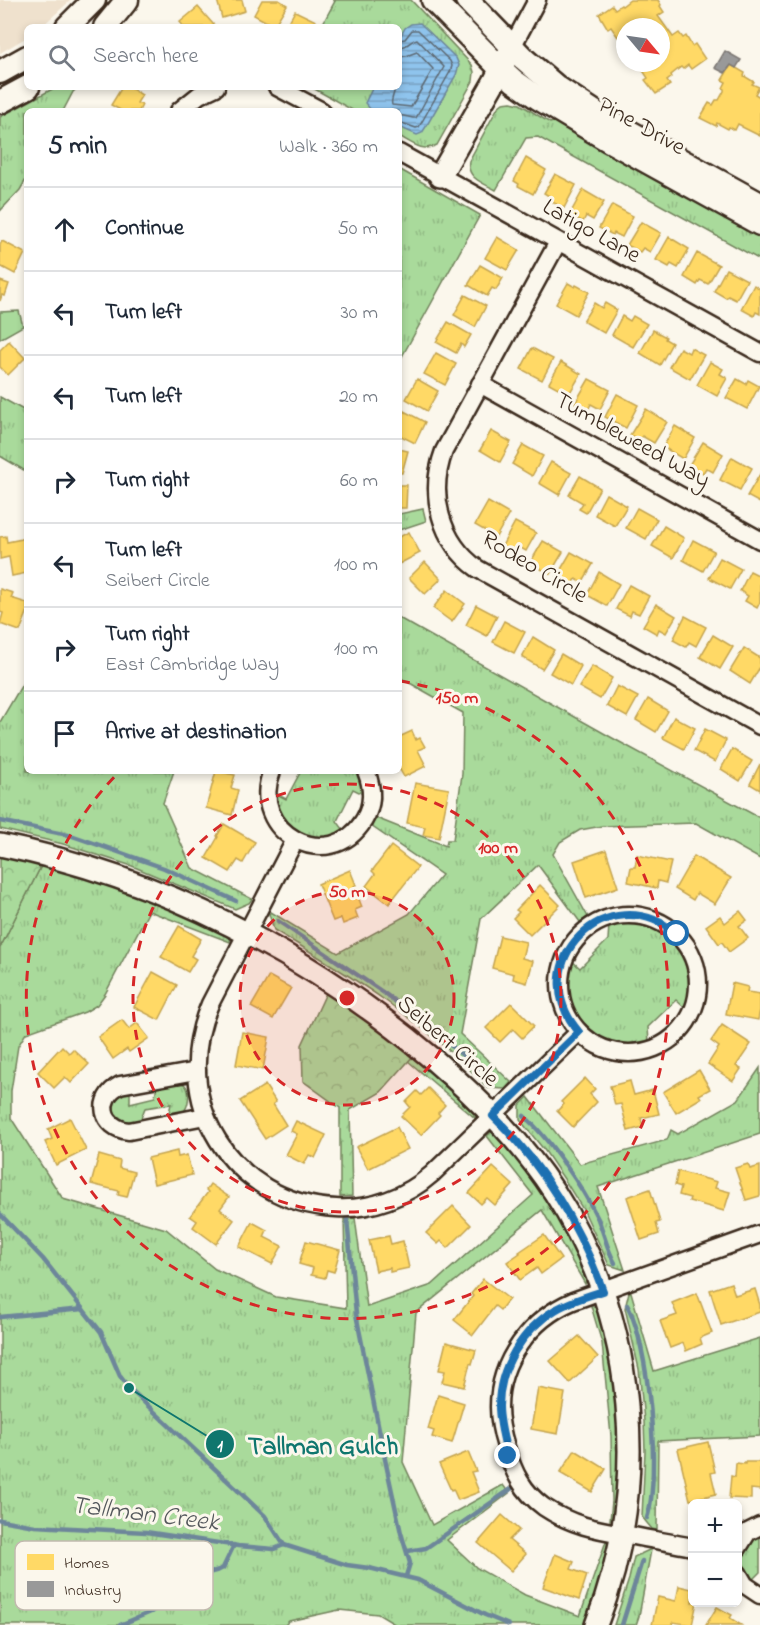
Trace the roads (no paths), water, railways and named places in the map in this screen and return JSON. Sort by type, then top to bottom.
[{"type":"main road","points":[[71,24],[94,0]]},
{"type":"main road","points":[[107,24],[127,0]]},
{"type":"main road","name":"Pine Drive","points":[[433,0],[501,69],[533,95],[582,126],[760,224]]},
{"type":"main road","name":"Pine Drive","points":[[467,0],[512,47],[551,82],[593,111],[760,204]]},
{"type":"main road","points":[[0,72],[24,59]]},
{"type":"main road","points":[[0,102],[24,89]]},
{"type":"street","points":[[440,176],[537,0]]},
{"type":"street","points":[[183,108],[210,90]]},
{"type":"street","points":[[283,90],[316,108]]},
{"type":"street","name":"Latigo Lane","points":[[402,155],[760,354]]},
{"type":"street","name":"Rodeo Circle","points":[[558,242],[444,451],[437,476],[437,496],[445,530],[464,559],[478,570],[760,726]]},
{"type":"street","name":"Tumbleweed Way","points":[[480,384],[760,540]]},
{"type":"street","points":[[271,774],[267,787],[267,803],[277,825],[295,840],[309,845],[325,846],[340,842],[358,828],[366,815],[371,800],[371,785],[367,774]]},
{"type":"street","points":[[295,840],[206,1014],[198,1042],[197,1071],[205,1116],[224,1150],[241,1169],[255,1180],[278,1194],[306,1204],[342,1208],[370,1206],[399,1196],[416,1187],[579,1032]]},
{"type":"street","name":"Seibert Circle","points":[[0,845],[71,862],[183,903],[247,934],[304,966],[378,1016],[444,1069],[493,1116],[530,1158],[554,1193],[582,1243],[603,1291],[620,1355],[627,1404],[629,1461],[622,1534],[611,1583],[596,1625]]},
{"type":"street","points":[[630,915],[656,920],[677,934],[691,954],[697,978],[697,994],[693,1010],[680,1030],[661,1045],[646,1051],[630,1053],[598,1046],[579,1032],[565,1011],[560,986],[564,960],[572,945],[583,932],[605,919],[630,915]]},
{"type":"street","points":[[197,1071],[120,1085],[108,1095],[104,1111],[113,1126],[129,1131],[205,1116]]},
{"type":"street","points":[[688,1546],[574,1524],[547,1509],[529,1495],[512,1468],[503,1434],[499,1398],[502,1381],[523,1338],[554,1310],[573,1301],[760,1234]]},
{"type":"street","points":[[742,1542],[748,1532],[760,1526]]},
{"type":"street","points":[[742,1580],[749,1589],[760,1595]]},
{"type":"water","points":[[420,23],[456,58],[459,65],[456,75],[427,125],[422,133],[417,135],[402,128],[402,108],[369,108],[365,103],[372,90],[402,90],[402,34],[411,24]]},
{"type":"waterway","points":[[0,821],[73,836],[164,868],[236,901]]},
{"type":"waterway","points":[[278,921],[424,1023],[472,1063],[493,1086]]},
{"type":"waterway","points":[[524,1116],[555,1151],[584,1193],[598,1219],[615,1263]]},
{"type":"waterway","points":[[0,1214],[43,1259],[101,1332],[120,1376],[129,1388],[265,1516],[284,1545],[347,1565],[418,1580],[509,1625]]},
{"type":"waterway","points":[[347,1219],[356,1314],[386,1464],[410,1563],[406,1576]]},
{"type":"waterway","points":[[627,1305],[635,1323],[647,1378],[653,1442],[651,1498],[647,1518]]},
{"type":"waterway","points":[[0,1317],[83,1309]]},
{"type":"waterway","points":[[408,1551],[426,1548],[518,1484]]},
{"type":"waterway","name":"Tallman Creek","points":[[0,1520],[35,1526],[146,1532],[205,1541]]},
{"type":"waterway","name":"Tallman Creek","points":[[213,1542],[274,1549],[284,1545]]},
{"type":"waterway","points":[[213,1572],[223,1568],[234,1545]]},
{"type":"waterway","points":[[622,1625],[642,1561]]},
{"type":"waterway","points":[[120,1625],[153,1610]]},
{"type":"place","name":"Tallman Gulch","points":[[129,1388]]}]
